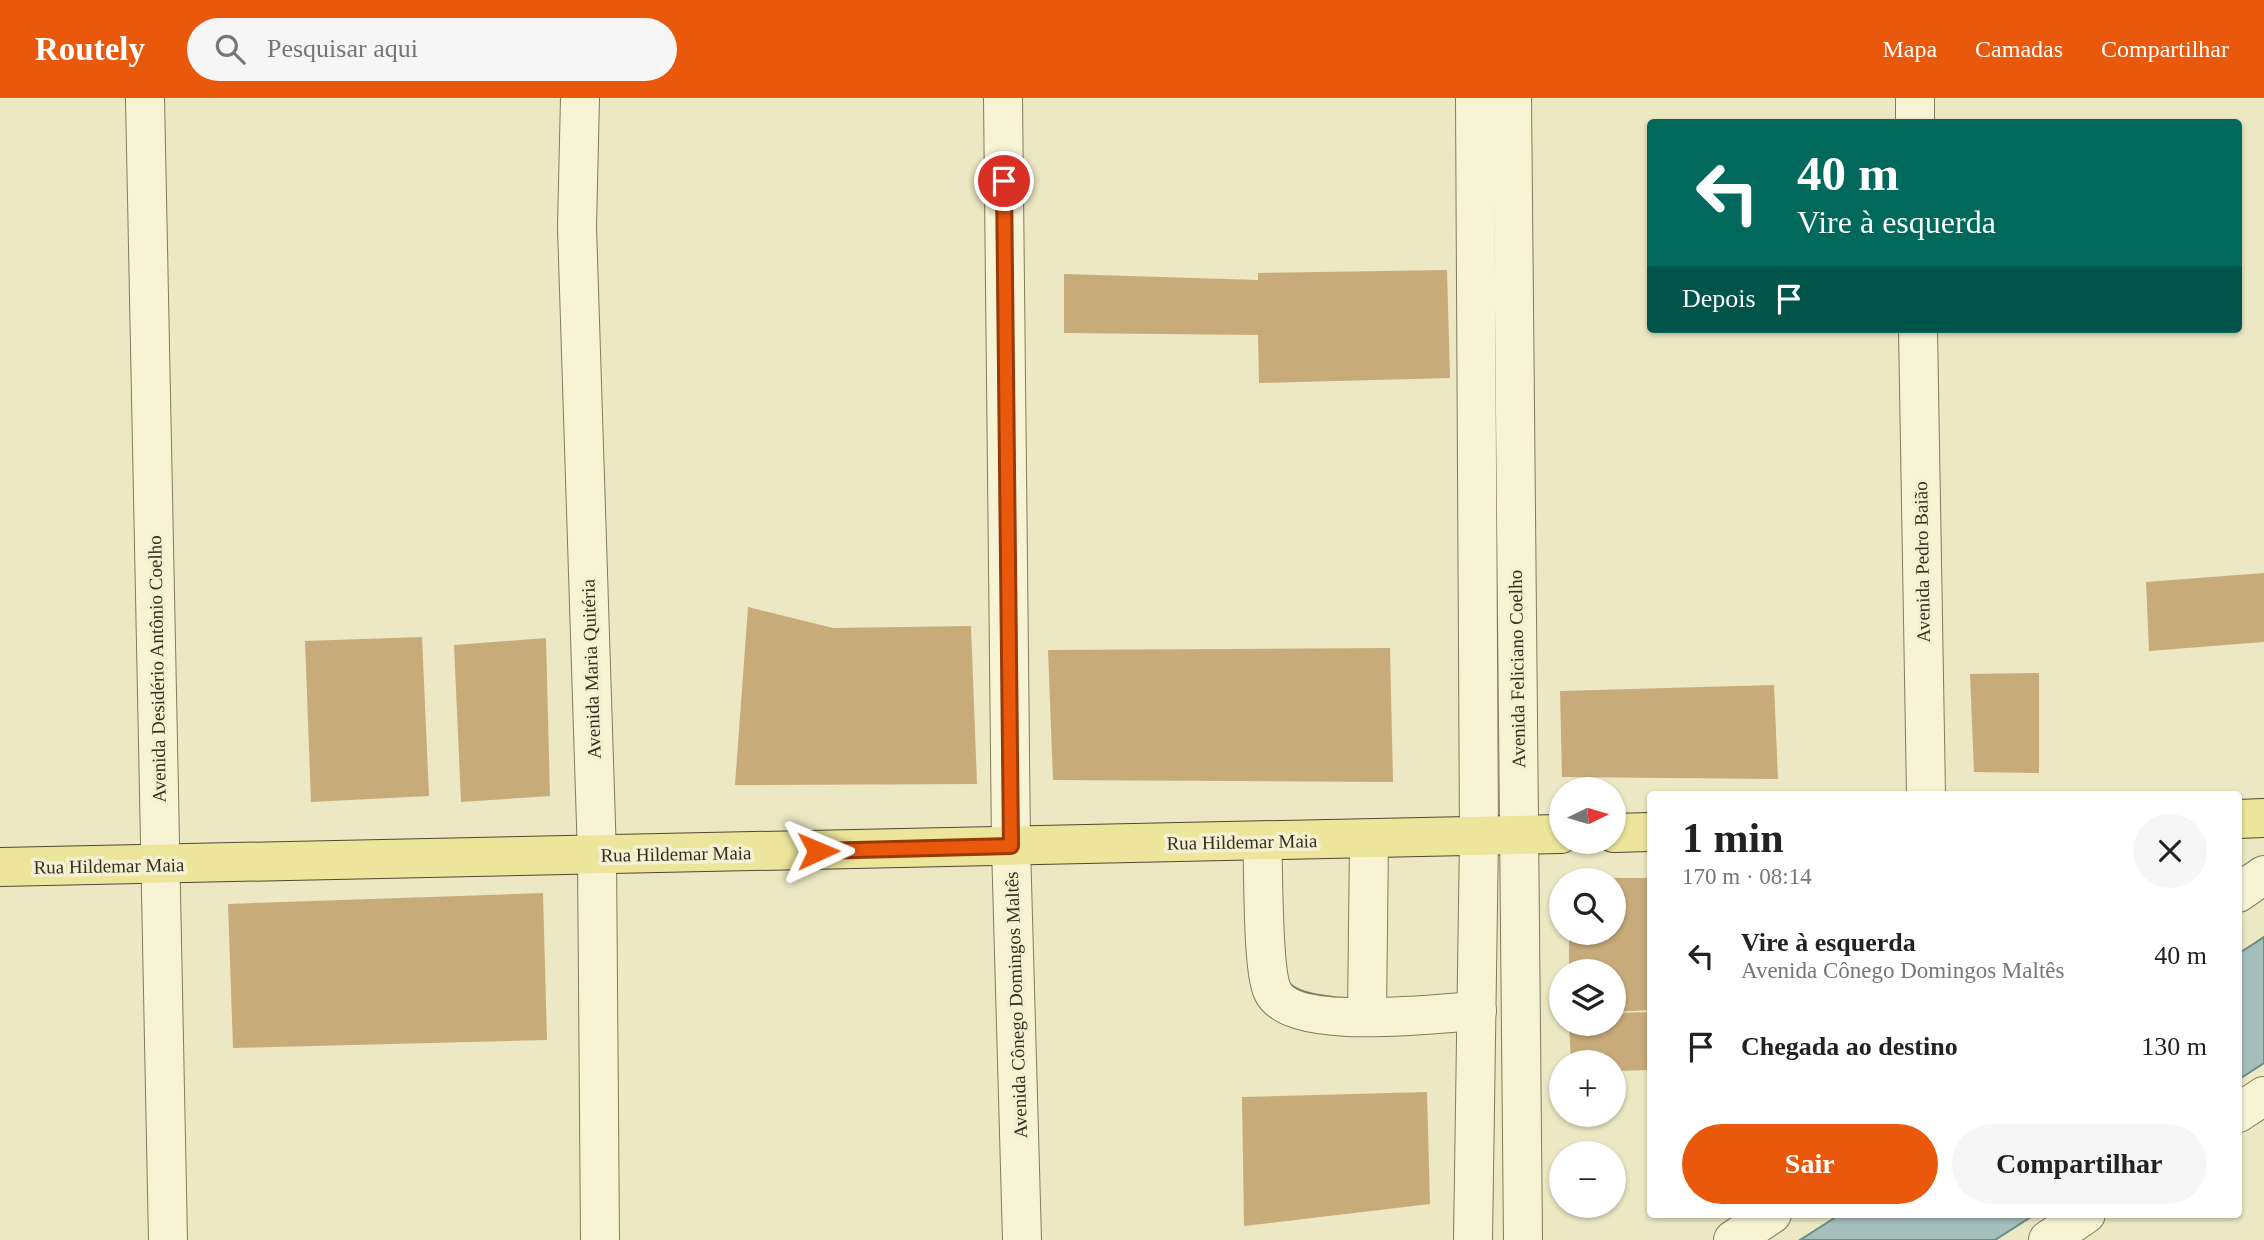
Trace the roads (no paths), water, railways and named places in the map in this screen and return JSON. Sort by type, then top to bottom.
[{"type":"main road","points":[[2242,818],[2264,818]]},
{"type":"main road","points":[[1626,833],[1647,832]]},
{"type":"main road","name":"Rua Hildemar Maia","points":[[0,867],[161,866],[1479,838],[1549,834]]},
{"type":"street","name":"Avenida Desidério Antônio Coelho","points":[[145,98],[168,1240]]},
{"type":"street","name":"Avenida Maria Quitéria","points":[[580,98],[578,227],[597,856],[600,1240]]},
{"type":"street","name":"Avenida Cônego Domingos Maltês","points":[[1003,98],[1011,846],[1022,1240]]},
{"type":"street","name":"Avenida Feliciano Coelho","points":[[1473,1240],[1479,838],[1475,98]]},
{"type":"street","name":"Avenida Feliciano Coelho","points":[[1512,98],[1523,1240]]},
{"type":"street","points":[[1914,98],[1915,119]]},
{"type":"street","name":"Avenida Pedro Baião","points":[[1918,333],[1926,791]]},
{"type":"street","points":[[1367,1017],[1368,839]]},
{"type":"street","points":[[1262,841],[1272,990],[1281,1001],[1330,1018],[1477,1011]]},
{"type":"street","points":[[2242,890],[2264,875]]},
{"type":"street","points":[[2242,1110],[2264,1096]]},
{"type":"street","points":[[1732,1240],[1766,1218]]},
{"type":"street","points":[[2048,1240],[2080,1218]]},
{"type":"water","points":[[2264,937],[2264,1063],[2242,1077],[2242,951]]},
{"type":"water","points":[[1834,1218],[2029,1218],[1995,1240],[1800,1240]]}]
